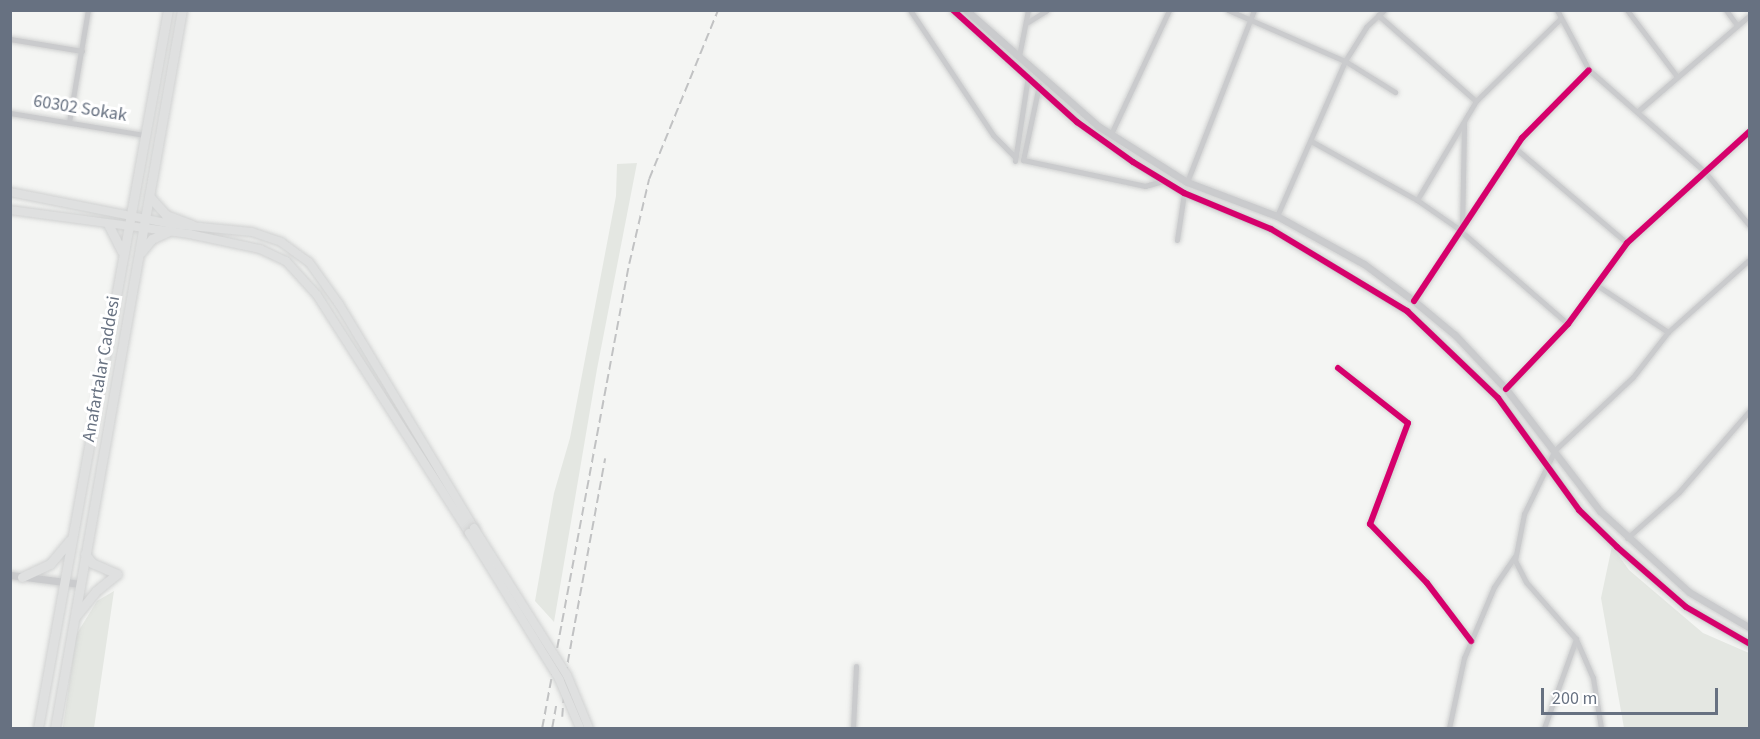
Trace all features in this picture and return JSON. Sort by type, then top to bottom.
[{"type":"main road","name":"Anafartalar Caddesi","points":[[38,729],[168,10]]},
{"type":"main road","name":"Anafartalar Caddesi","points":[[55,729],[182,10]]},
{"type":"main road","points":[[10,192],[129,221],[252,232],[281,242],[309,262],[339,304],[559,679],[580,729]]},
{"type":"main road","points":[[149,196],[166,215],[192,225]]},
{"type":"main road","points":[[10,210],[108,224],[129,221]]},
{"type":"main road","points":[[144,223],[169,231],[260,249],[286,261],[298,272],[567,675],[589,729]]},
{"type":"main road","points":[[108,224],[123,254]]},
{"type":"main road","points":[[137,259],[152,239],[169,231]]},
{"type":"main road","points":[[22,577],[50,564],[72,538]]},
{"type":"main road","points":[[74,618],[96,591],[117,574],[92,563],[85,554]]},
{"type":"street","points":[[69,122],[88,10]]},
{"type":"street","points":[[910,10],[993,135],[1015,159],[1028,76]]},
{"type":"street","points":[[953,10],[1039,85],[1077,122],[1163,181],[1184,194],[1270,229],[1407,311],[1498,398],[1579,510],[1637,567],[1711,624],[1749,644]]},
{"type":"street","points":[[966,10],[1111,134],[1187,182],[1277,216],[1365,264],[1414,301],[1455,335],[1506,389],[1556,450],[1600,511],[1627,538],[1689,592],[1749,628]]},
{"type":"street","points":[[1019,56],[1028,22],[1028,10]]},
{"type":"street","points":[[1028,22],[1047,10]]},
{"type":"street","points":[[1111,134],[1169,10]]},
{"type":"street","points":[[1228,10],[1345,61],[1395,92]]},
{"type":"street","points":[[1187,182],[1254,10]]},
{"type":"street","points":[[1277,216],[1345,61],[1384,10]]},
{"type":"street","points":[[1557,10],[1589,69],[1705,172],[1749,226]]},
{"type":"street","points":[[1627,10],[1676,75]]},
{"type":"street","points":[[1726,10],[1737,26]]},
{"type":"street","points":[[1378,15],[1476,101]]},
{"type":"street","points":[[1638,111],[1676,75],[1749,15]]},
{"type":"street","points":[[1417,200],[1476,101],[1560,19]]},
{"type":"street","points":[[10,39],[82,51]]},
{"type":"street","points":[[1414,301],[1515,148],[1589,69]]},
{"type":"street","points":[[1039,85],[1023,160],[1145,186],[1163,181]]},
{"type":"street","name":"60302 Sokak","points":[[10,113],[145,135]]},
{"type":"street","points":[[1461,233],[1464,123]]},
{"type":"street","points":[[1506,389],[1568,324],[1628,243],[1749,130]]},
{"type":"street","points":[[1311,141],[1417,200],[1461,233],[1568,324]]},
{"type":"street","points":[[1515,148],[1628,243]]},
{"type":"street","points":[[1177,240],[1184,194]]},
{"type":"street","points":[[1449,729],[1471,641],[1494,587],[1515,556],[1524,514],[1550,468],[1556,450],[1633,377],[1668,332],[1749,259]]},
{"type":"street","points":[[1598,286],[1668,332]]},
{"type":"street","points":[[1338,368],[1408,423],[1370,524],[1427,583],[1471,641]]},
{"type":"street","points":[[1627,538],[1679,492],[1749,410]]},
{"type":"street","points":[[1515,556],[1526,582],[1576,639],[1593,678],[1601,729]]},
{"type":"street","points":[[10,574],[64,584],[80,584]]},
{"type":"street","points":[[1544,729],[1576,639]]},
{"type":"street","points":[[853,729],[856,666]]},
{"type":"shaded area","points":[[637,163],[597,369],[554,622],[535,601],[554,493],[570,438],[616,196],[617,164]]},
{"type":"shaded area","points":[[1612,546],[1629,570],[1703,633],[1749,653],[1749,728],[1624,728],[1601,598]]},
{"type":"shaded area","points":[[114,591],[94,728],[63,727],[76,635],[97,601]]},
{"type":"railway","points":[[542,728],[629,264],[649,179],[718,10]]},
{"type":"railway","points":[[562,717],[565,676],[605,459]]},
{"type":"railway","points":[[552,728],[556,705]]},
{"type":"cycle path","points":[[953,10],[1077,122],[1133,162],[1184,193],[1271,229],[1407,311],[1498,398],[1579,510],[1617,547],[1686,607],[1750,644]]},
{"type":"cycle path","points":[[1414,301],[1522,138],[1589,70]]},
{"type":"cycle path","points":[[1506,389],[1568,324],[1627,243],[1750,131]]},
{"type":"cycle path","points":[[1338,368],[1408,423],[1370,524],[1427,583],[1471,641]]}]
